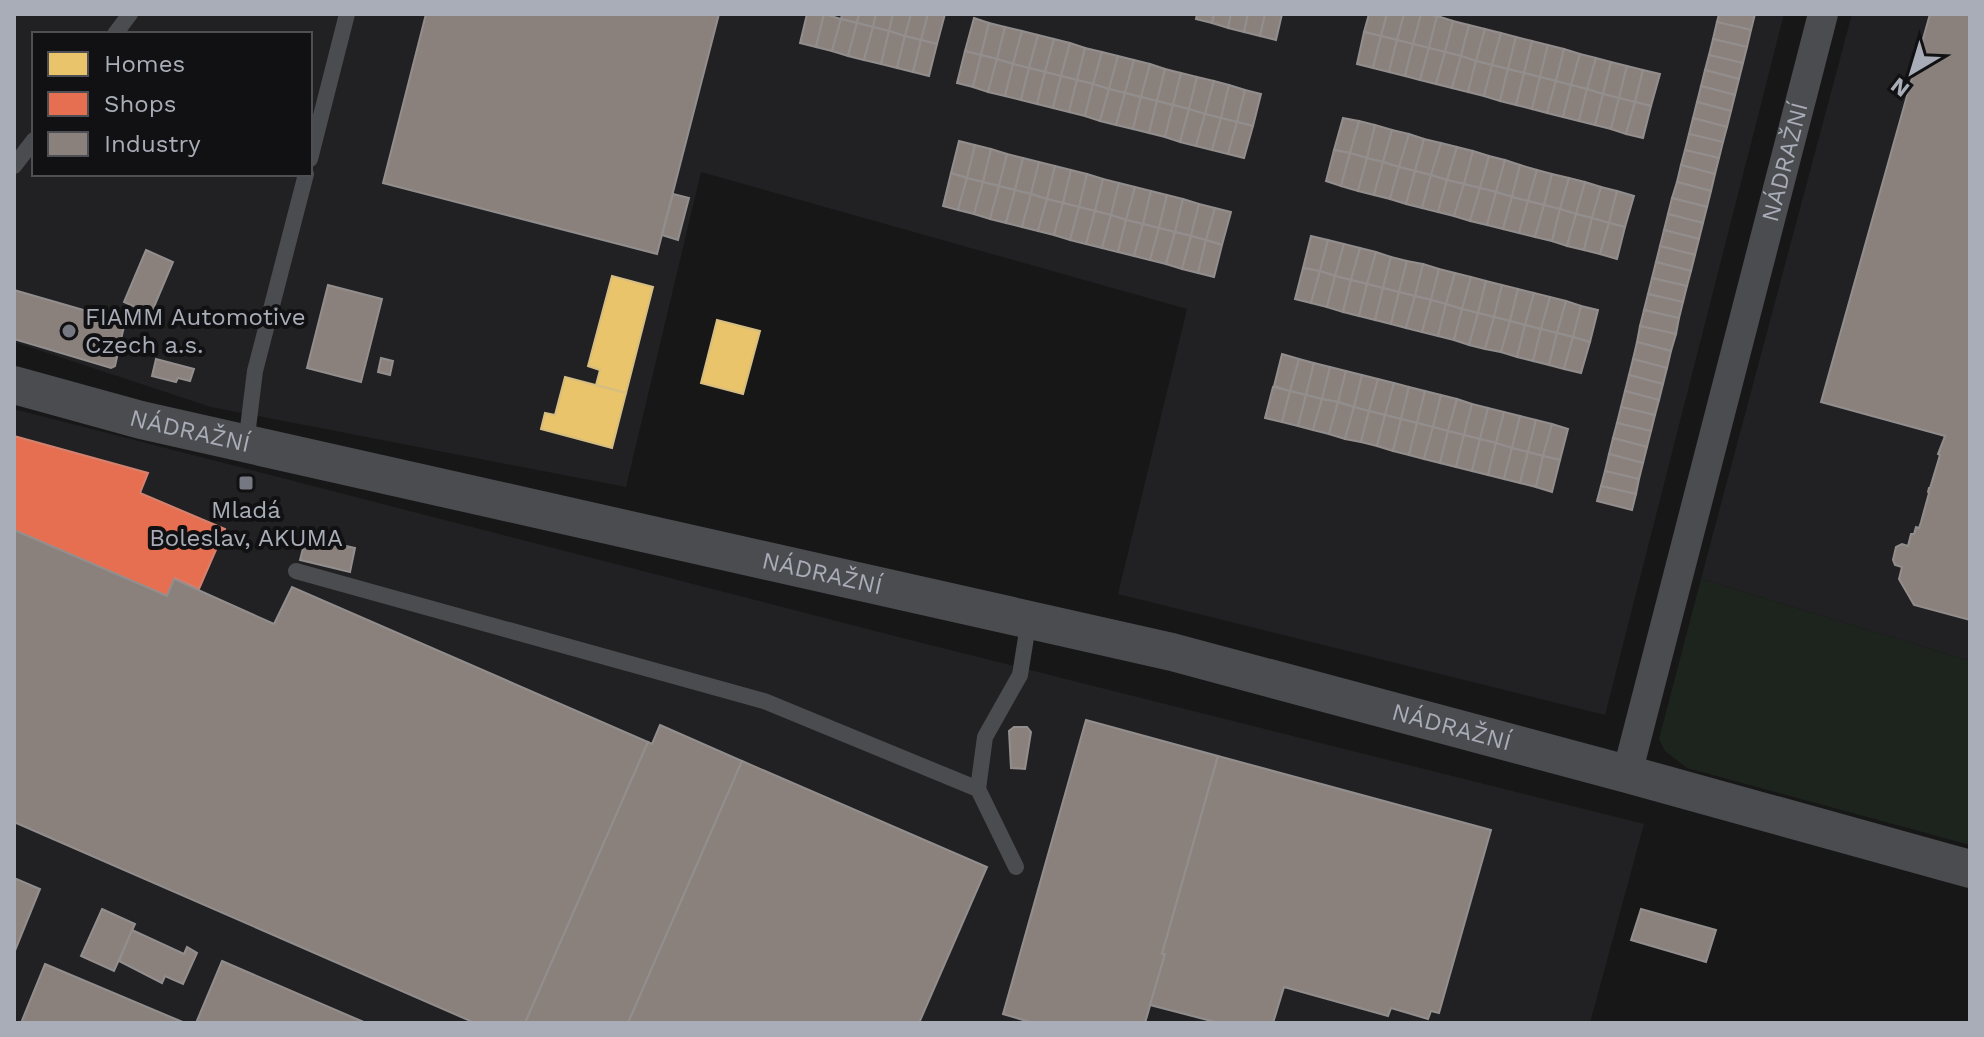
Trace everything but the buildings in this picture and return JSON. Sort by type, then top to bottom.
[{"type":"street","name":"NÁDRAŽNÍ","points":[[1627,774],[1823,14]]},
{"type":"street","name":"NÁDRAŽNÍ","points":[[14,385],[141,420],[1172,652],[1970,869]]},
{"type":"lane","points":[[116,32],[130,14]]},
{"type":"lane","points":[[312,151],[347,14]]},
{"type":"lane","points":[[14,166],[32,143]]},
{"type":"lane","points":[[246,444],[255,371],[305,176]]},
{"type":"lane","points":[[296,571],[764,701],[978,789]]},
{"type":"lane","points":[[1016,867],[978,789],[985,737],[1020,675],[1029,619]]},
{"type":"shaded area","points":[[14,14],[1784,14],[1605,715],[1118,594],[1187,309],[701,172],[626,487],[211,407],[14,342]]},
{"type":"shaded area","points":[[1852,14],[1970,14],[1970,661],[1701,579]]},
{"type":"shaded area","points":[[14,409],[918,642],[1644,824],[1590,1023],[14,1023]]},
{"type":"shaded area","points":[[1701,579],[1970,661],[1970,845],[1687,768],[1665,751],[1659,739]]},
{"type":"place","name":"FIAMM Automotive Czech a.s.","points":[[69,331]]},
{"type":"place","name":"Mladá Boleslav, AKUMA","points":[[246,483]]}]
